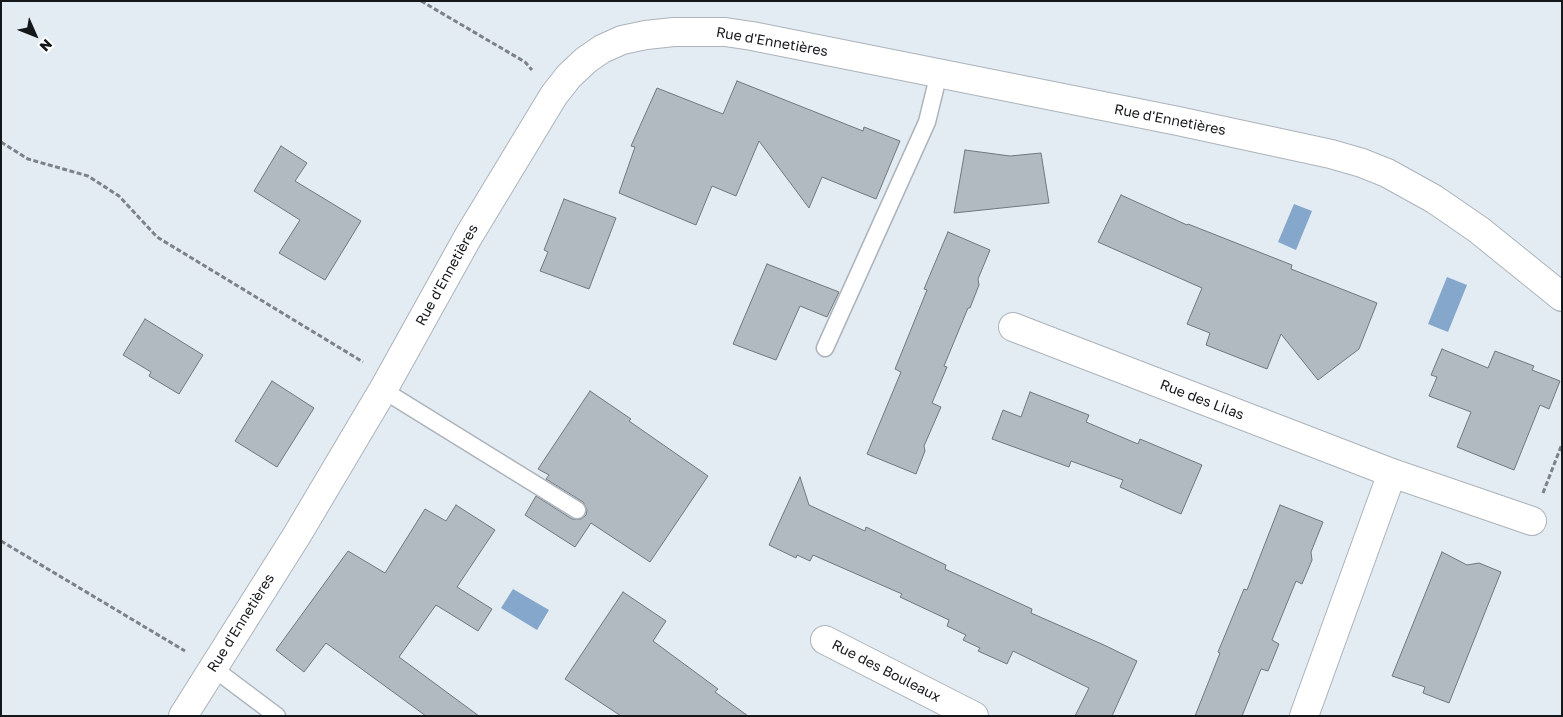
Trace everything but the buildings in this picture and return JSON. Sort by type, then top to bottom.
[{"type":"street","name":"Rue d'Ennetières","points":[[183,716],[297,535],[386,384],[468,236],[554,95],[586,60],[602,49],[622,40],[674,32],[725,32],[752,36],[1295,145],[1362,163],[1386,173],[1434,199],[1479,230],[1562,297]]},
{"type":"street","name":"Rue des Lilas","points":[[1013,327],[1392,473],[1532,521]]},
{"type":"street","points":[[1308,714],[1392,473]]},
{"type":"street","name":"Rue des Bouleaux","points":[[825,640],[974,716]]},
{"type":"lane","points":[[826,348],[927,122],[939,73]]},
{"type":"lane","points":[[386,384],[578,510]]},
{"type":"lane","points":[[213,668],[277,716]]},
{"type":"path","points":[[422,1],[525,62],[554,95]]},
{"type":"path","points":[[1,142],[28,159],[88,176],[119,196],[157,237],[386,384]]},
{"type":"path","points":[[1532,521],[1562,444]]},
{"type":"path","points":[[1,541],[213,668]]},
{"type":"water","points":[[1294,204],[1312,211],[1296,250],[1278,242]]},
{"type":"water","points":[[1447,277],[1467,285],[1448,332],[1428,324]]},
{"type":"water","points":[[513,589],[549,610],[537,630],[501,608]]}]
